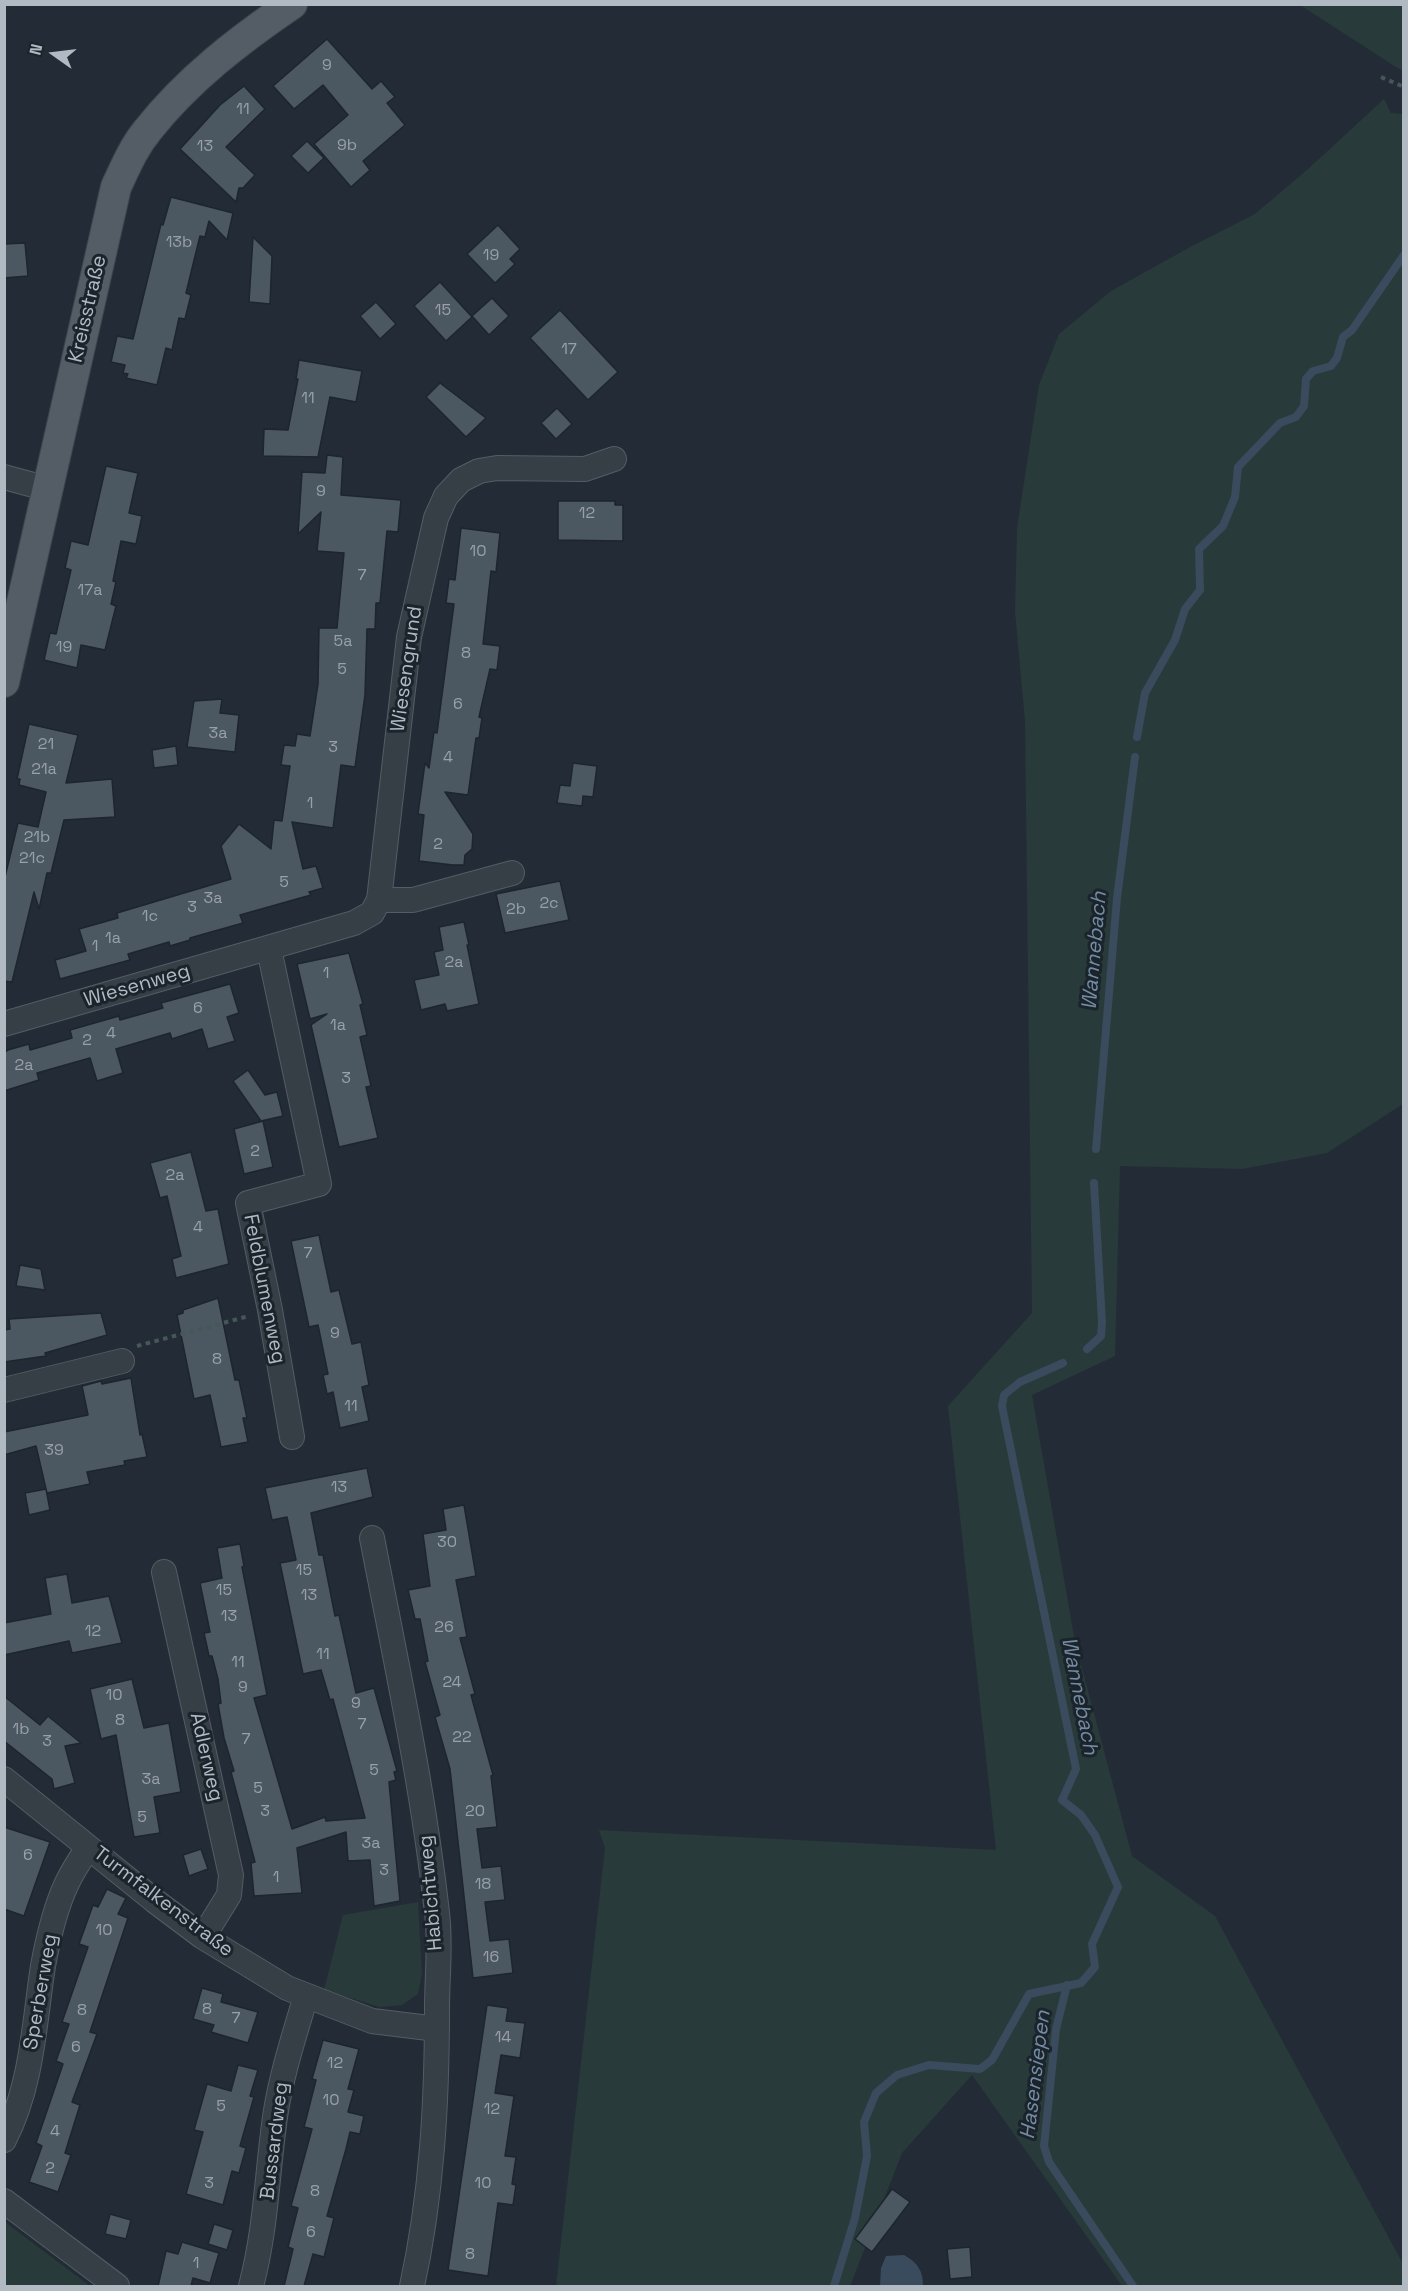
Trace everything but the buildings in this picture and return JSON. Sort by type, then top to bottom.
[{"type":"main road","name":"Kreisstraße","points":[[4,682],[109,214],[131,154],[147,131],[191,83],[245,36],[292,4]]},
{"type":"street","name":"Wiesengrund","points":[[379,900],[409,637],[436,518],[446,496],[461,480],[479,471],[497,468],[585,469],[614,459]]},
{"type":"street","points":[[4,477],[48,489]]},
{"type":"street","points":[[269,949],[354,923],[372,913],[379,900],[413,900],[512,873]]},
{"type":"street","name":"Wiesenweg","points":[[4,1024],[269,949]]},
{"type":"street","name":"Feldblumenweg","points":[[269,949],[319,1184],[248,1203],[292,1437]]},
{"type":"street","points":[[4,1390],[122,1361]]},
{"type":"street","name":"Habichtweg","points":[[372,1538],[421,1794],[438,1916],[438,2072],[433,2153],[412,2286]]},
{"type":"street","name":"Adlerweg","points":[[164,1572],[231,1875],[229,1895],[203,1936]]},
{"type":"street","name":"Turmfalkenstraße","points":[[4,1779],[203,1936],[287,1988],[372,2021],[437,2029]]},
{"type":"street","name":"Sperberweg","points":[[4,2140],[15,2119],[24,2088],[53,1922],[67,1883],[88,1847]]},
{"type":"street","name":"Bussardweg","points":[[251,2286],[267,2208],[276,2115],[285,2069],[306,1996]]},
{"type":"street","points":[[4,2201],[117,2286]]},
{"type":"path","points":[[1381,77],[1404,87]]},
{"type":"path","points":[[122,1361],[124,1349],[270,1311]]},
{"type":"shaded area","points":[[1300,5],[1403,5],[1403,71],[1396,67]]},
{"type":"shaded area","points":[[1384,99],[1391,113],[1404,114],[1403,1104],[1327,1153],[1242,1169],[1120,1166],[1115,1356],[1032,1395],[1075,1642],[1132,1856],[1215,1916],[1403,2264],[1403,2286],[1122,2286],[972,2075],[902,2153],[850,2286],[556,2286],[605,1848],[599,1830],[996,1850],[948,1406],[1032,1313],[1025,721],[1015,611],[1017,528],[1039,385],[1059,334],[1111,291],[1255,214]]},
{"type":"shaded area","points":[[418,1902],[422,1973],[418,1994],[402,2005],[380,2007],[324,1990],[343,1915]]},
{"type":"shaded area","points":[[5,2222],[90,2286],[5,2286]]},
{"type":"water","points":[[904,2255],[919,2268],[923,2286],[880,2286],[881,2268],[886,2256]]},
{"type":"waterway","name":"Wannebach","points":[[1137,737],[1145,693],[1175,640],[1185,609],[1200,590],[1199,549],[1223,526],[1235,497],[1238,467],[1280,423],[1296,417],[1304,406],[1306,379],[1313,371],[1331,366],[1337,358],[1343,337],[1352,330],[1404,255]]},
{"type":"waterway","name":"Wannebach","points":[[1096,1149],[1117,898],[1135,757]]},
{"type":"waterway","name":"Wannebach","points":[[1087,1349],[1101,1336],[1102,1322],[1094,1183]]},
{"type":"waterway","name":"Wannebach","points":[[834,2286],[855,2218],[867,2156],[864,2122],[876,2093],[897,2075],[929,2065],[980,2069],[992,2060],[1029,1994],[1081,1983],[1095,1967],[1092,1944],[1118,1887],[1095,1835],[1081,1815],[1062,1800],[1076,1769],[1002,1406],[1004,1395],[1020,1382],[1063,1363]]},
{"type":"waterway","name":"Hasensiepen","points":[[1067,1985],[1056,2029],[1044,2146],[1049,2162],[1133,2286]]}]
